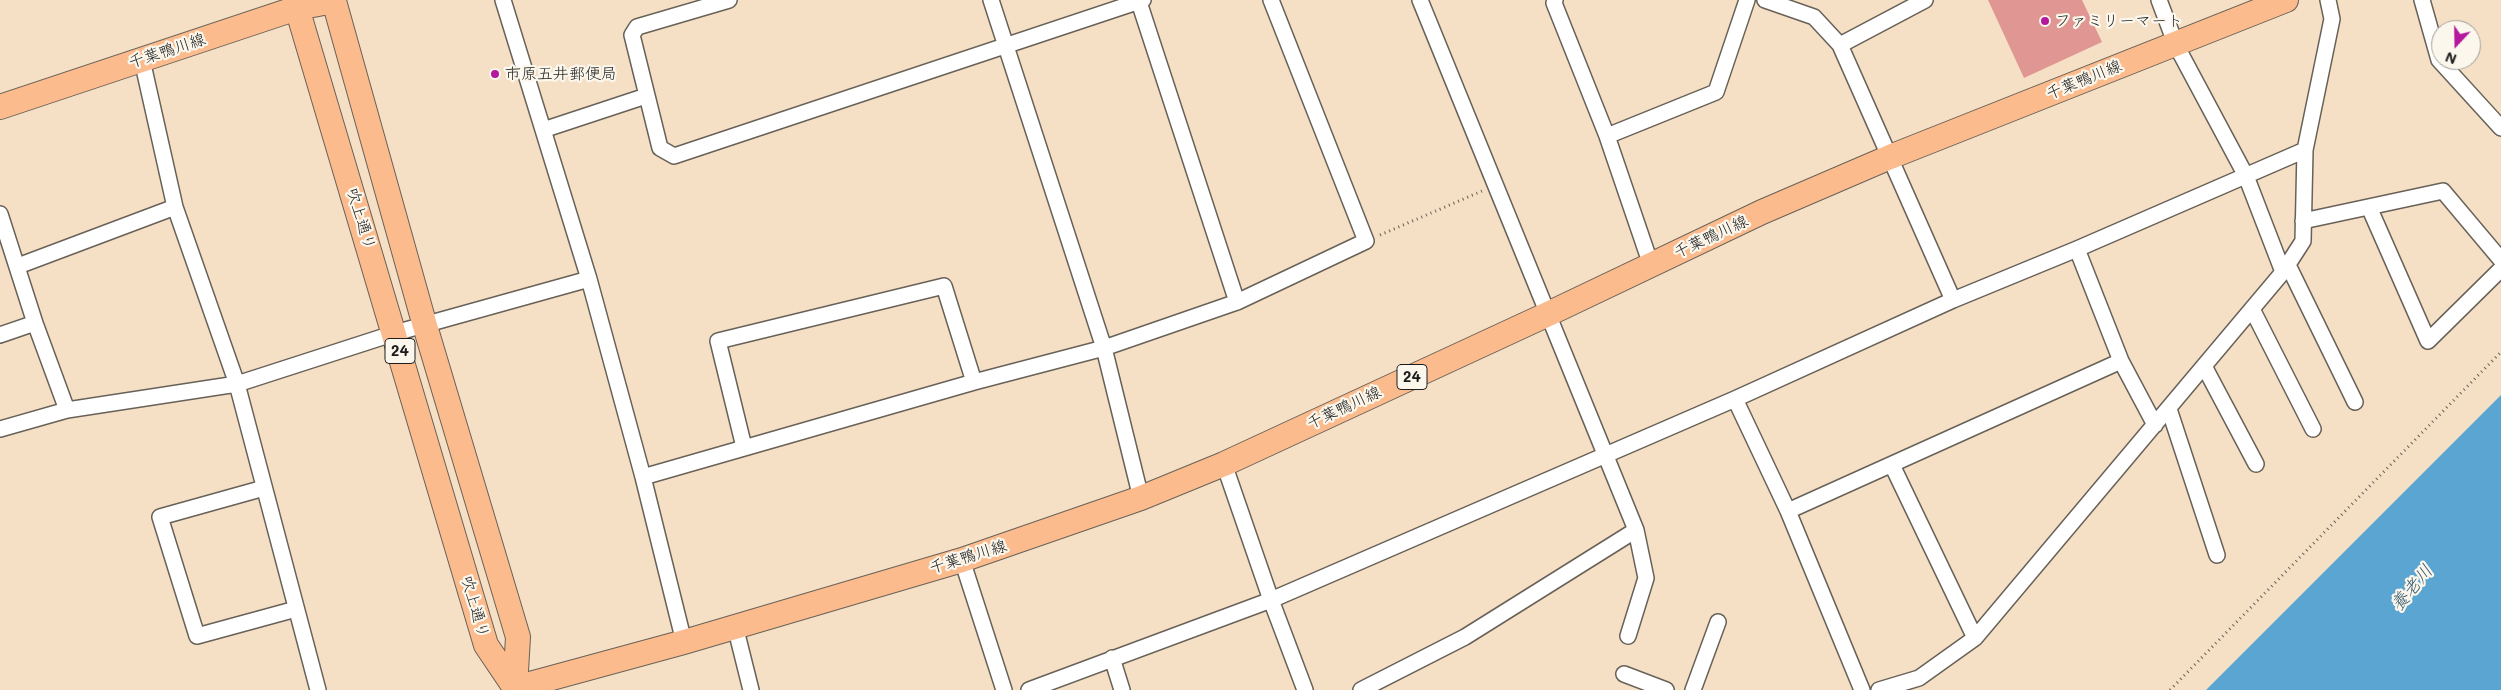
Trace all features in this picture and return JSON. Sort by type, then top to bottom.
[{"type":"main road","name":"千葉鴨川線","points":[[515,688],[684,642],[962,560],[1141,498],[1224,464],[1546,315],[1762,212],[1890,157],[2286,0]]},
{"type":"main road","name":"千葉鴨川線","points":[[0,106],[297,8],[336,1]]},
{"type":"main road","name":"吹上通り","points":[[336,1],[425,326],[518,637],[515,688]]},
{"type":"main road","name":"吹上通り","points":[[297,8],[395,333],[486,645],[515,688]]},
{"type":"street","points":[[503,0],[589,279],[644,477],[684,642]]},
{"type":"street","points":[[729,0],[637,27],[632,35],[660,148],[674,156],[1141,1],[1237,302]]},
{"type":"street","points":[[991,0],[1104,348],[1141,498]]},
{"type":"street","points":[[644,477],[974,382],[1104,348],[1237,302],[1366,241],[1271,0]]},
{"type":"street","points":[[1420,0],[1546,315],[1636,530],[1646,578],[1628,636]]},
{"type":"street","points":[[1555,0],[1554,3],[1607,136],[1650,265]]},
{"type":"street","points":[[1607,136],[1716,92],[1747,0]]},
{"type":"street","points":[[1765,0],[1814,17],[1840,45],[1953,300]]},
{"type":"street","points":[[1840,45],[1925,0]]},
{"type":"street","points":[[2159,0],[2176,45],[2246,176],[2285,268],[2354,402]]},
{"type":"street","points":[[1879,690],[1919,678],[1976,638],[2252,309],[2303,242],[2305,150],[2332,19],[2328,0]]},
{"type":"street","points":[[2422,0],[2439,60],[2501,128]]},
{"type":"street","points":[[142,60],[175,207],[237,384],[318,690]]},
{"type":"street","points":[[543,130],[646,96]]},
{"type":"street","points":[[1029,690],[1271,600],[1736,399],[1953,300],[2077,249],[2305,150]]},
{"type":"street","points":[[2303,220],[2443,191],[2501,260]]},
{"type":"street","points":[[2369,206],[2428,342],[2501,269]]},
{"type":"street","points":[[18,266],[175,207]]},
{"type":"street","points":[[0,214],[35,323],[67,410]]},
{"type":"street","points":[[2077,249],[2121,361],[2155,425]]},
{"type":"street","points":[[0,429],[67,410],[237,384],[395,333],[589,279]]},
{"type":"street","points":[[744,447],[718,341],[944,286],[974,382]]},
{"type":"street","points":[[2252,309],[2313,429]]},
{"type":"street","points":[[0,335],[35,323]]},
{"type":"street","points":[[1788,511],[2121,361]]},
{"type":"street","points":[[2204,366],[2256,464]]},
{"type":"street","points":[[1736,399],[1788,511],[1862,690]]},
{"type":"street","points":[[2169,409],[2217,555]]},
{"type":"street","points":[[1224,464],[1271,600],[1305,690]]},
{"type":"street","points":[[1892,465],[1976,638]]},
{"type":"street","points":[[264,488],[160,517],[197,636],[296,609]]},
{"type":"street","points":[[1361,690],[1464,637],[1636,530]]},
{"type":"street","points":[[962,560],[1004,690]]},
{"type":"street","points":[[1693,690],[1718,622]]},
{"type":"street","points":[[736,626],[751,690]]},
{"type":"street","points":[[1112,658],[1122,690]]},
{"type":"street","points":[[1624,674],[1666,690]]},
{"type":"path","points":[[1366,241],[1494,186]]},
{"type":"path","points":[[2170,690],[2501,352]]},
{"type":"water","name":"養老川","points":[[2501,395],[2501,690],[2206,690]]},
{"type":"building","name":"ファミリーマート","points":[[1988,0],[2082,0],[2102,42],[2024,78]]},
{"type":"place","name":"ファミリーマート","points":[[2045,21]]},
{"type":"place","name":"市原五井郵便局","points":[[495,74]]}]
